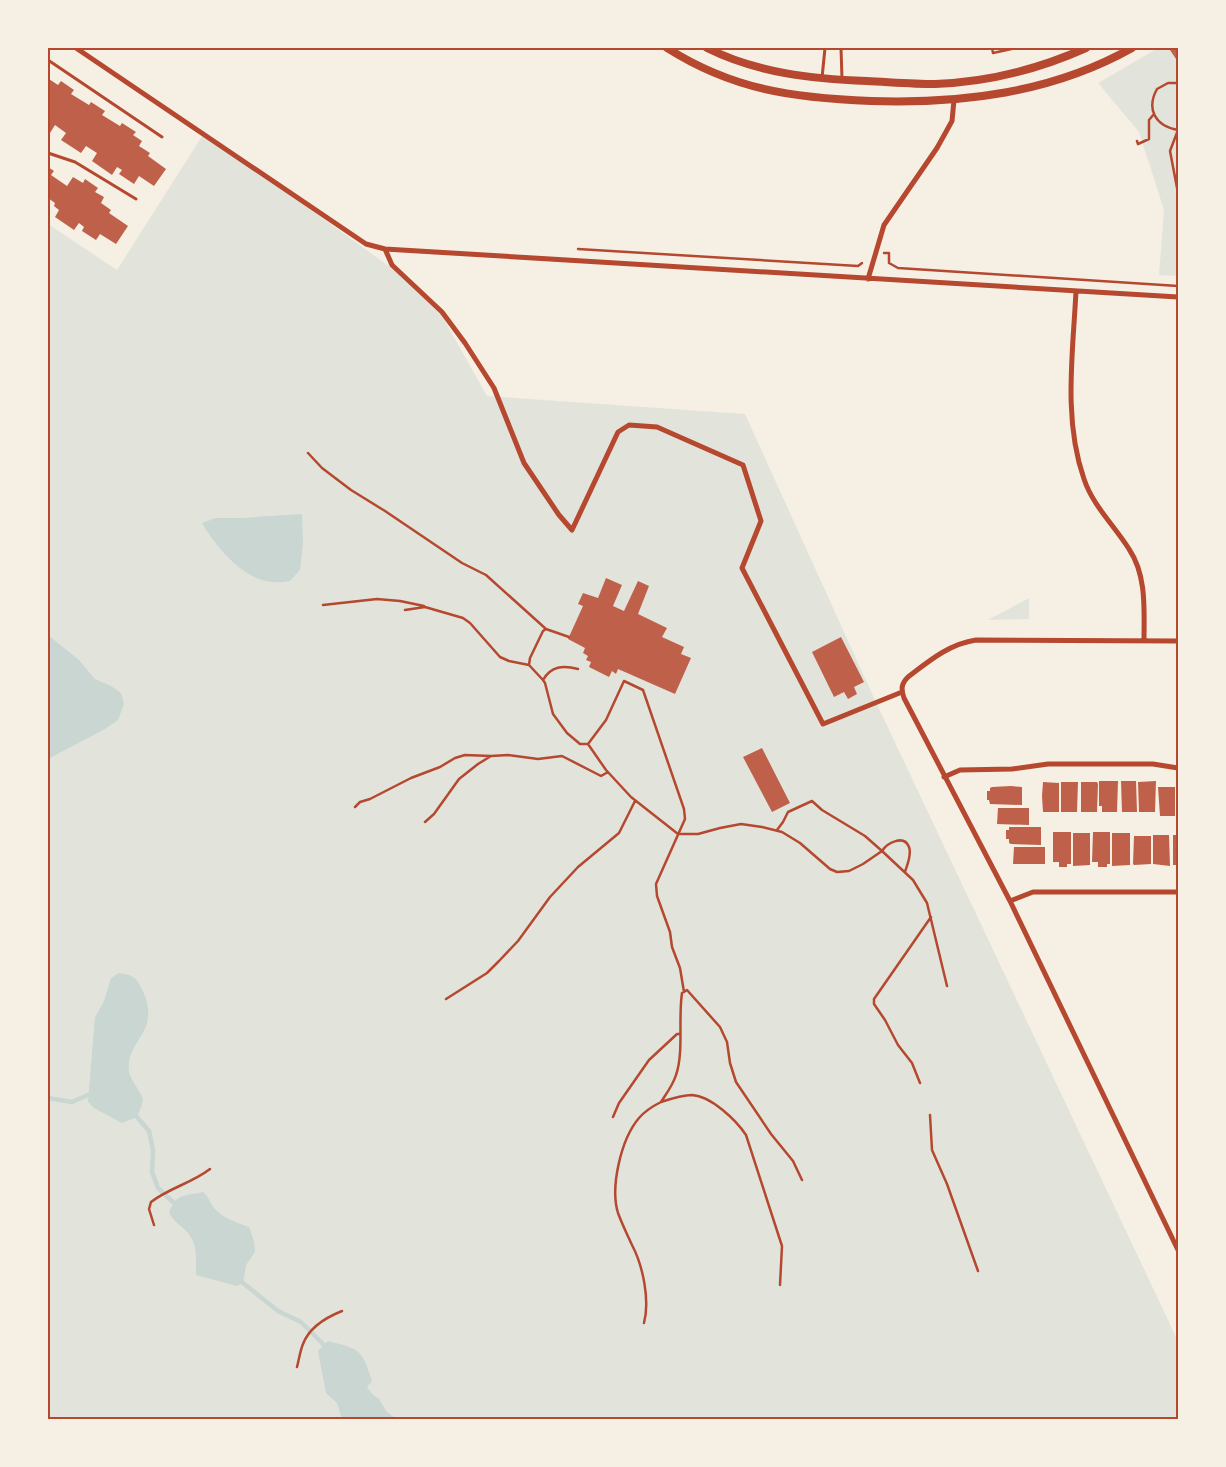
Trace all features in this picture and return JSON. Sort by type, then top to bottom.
[{"type":"street","points":[[76,48],[366,244],[385,249],[1178,297]]},
{"type":"street","points":[[667,48],[691,62],[727,78],[778,93],[807,97],[912,102],[954,100],[1000,94],[1056,80],[1093,67],[1132,48]]},
{"type":"street","points":[[707,48],[766,70],[822,79],[934,84],[967,82],[1015,73],[1065,57],[1086,48]]},
{"type":"street","points":[[868,279],[884,225],[937,148],[952,121],[954,100]]},
{"type":"street","points":[[385,249],[392,266],[442,312],[465,343],[494,388],[524,463],[559,515],[572,530],[618,432],[628,425],[657,427],[743,465],[761,522],[742,568],[822,724],[902,689],[908,677],[945,650],[965,641],[1178,641]]},
{"type":"street","points":[[1076,291],[1071,416],[1075,449],[1084,480],[1095,504],[1130,549],[1139,568],[1143,584],[1144,641]]},
{"type":"street","points":[[902,689],[944,777],[1010,901],[1178,1250]]},
{"type":"street","points":[[944,777],[960,770],[1012,769],[1048,764],[1152,764],[1178,768]]},
{"type":"street","points":[[1010,901],[1033,892],[1178,892]]},
{"type":"lane","points":[[822,79],[825,48]]},
{"type":"lane","points":[[841,48],[842,80]]},
{"type":"lane","points":[[48,60],[162,137]]},
{"type":"lane","points":[[48,153],[75,162],[136,199]]},
{"type":"path","points":[[992,48],[992,53],[1016,48]]},
{"type":"path","points":[[1178,83],[1163,85],[1157,89],[1152,104],[1154,114],[1167,127],[1178,130],[1170,151],[1178,193]]},
{"type":"path","points":[[1137,141],[1138,144],[1149,139],[1149,120],[1154,114]]},
{"type":"path","points":[[308,453],[322,468],[351,490],[386,511],[462,563],[486,575],[546,629],[569,637]]},
{"type":"path","points":[[323,605],[377,599],[400,601],[463,618],[470,623],[500,657],[508,662],[529,665],[545,683],[553,714],[567,733],[580,744],[588,744]]},
{"type":"path","points":[[405,610],[425,607]]},
{"type":"path","points":[[529,665],[530,658],[543,631],[546,629]]},
{"type":"path","points":[[542,680],[553,668],[566,666],[578,668]]},
{"type":"path","points":[[588,744],[606,720],[624,681],[643,690],[684,809],[685,819],[656,884],[657,896],[680,968],[684,992],[682,993],[680,1009],[680,1062],[676,1078],[660,1102],[640,1117],[626,1140],[620,1160],[616,1193],[618,1211],[637,1258],[644,1284],[647,1302],[647,1314],[644,1323]]},
{"type":"path","points":[[588,744],[608,772],[635,801],[678,834],[698,834],[742,824],[782,832],[830,869],[837,872],[849,871],[863,864],[882,851],[890,842],[898,840],[905,843],[909,848],[905,872]]},
{"type":"path","points":[[355,807],[360,802],[465,755],[491,756],[508,754],[538,759],[562,756],[601,776],[608,772]]},
{"type":"path","points":[[425,822],[434,814],[459,779],[491,756]]},
{"type":"path","points":[[446,999],[487,973],[506,954],[518,941],[550,897],[578,867],[619,833],[635,801]]},
{"type":"path","points":[[776,831],[784,822],[788,812],[812,801],[822,810],[865,836],[882,851],[913,880],[927,903],[946,986]]},
{"type":"path","points":[[920,1083],[912,1063],[898,1045],[874,1004],[874,999],[931,917]]},
{"type":"path","points":[[684,992],[687,990],[720,1027],[727,1042],[730,1063],[736,1082],[771,1134],[793,1161],[802,1180]]},
{"type":"path","points":[[613,1116],[624,1096],[649,1060],[679,1034]]},
{"type":"path","points":[[660,1102],[692,1095],[706,1100],[738,1124],[746,1135],[782,1246],[780,1285]]},
{"type":"path","points":[[930,1115],[932,1150],[947,1184],[978,1272]]},
{"type":"path","points":[[154,1225],[149,1209],[151,1202],[202,1176],[210,1169]]},
{"type":"path","points":[[297,1367],[306,1338],[326,1318],[342,1311]]},
{"type":"shaded area","points":[[1158,48],[1178,48],[1178,276],[1159,275],[1164,210],[1139,132],[1098,83]]},
{"type":"shaded area","points":[[204,133],[393,269],[442,316],[487,396],[745,414],[874,698],[1178,1341],[1178,1419],[48,1419],[48,224],[117,270]]},
{"type":"shaded area","points":[[302,514],[303,543],[300,570],[290,581],[282,582],[263,580],[242,570],[226,556],[202,523],[216,518]]},
{"type":"shaded area","points":[[1029,598],[1029,619],[988,620]]},
{"type":"shaded area","points":[[48,635],[79,660],[95,679],[121,693],[124,704],[118,720],[105,729],[48,759]]},
{"type":"shaded area","points":[[119,973],[134,977],[138,982],[147,1004],[148,1016],[146,1026],[132,1051],[129,1061],[129,1072],[143,1099],[137,1117],[122,1123],[94,1108],[88,1102],[95,1017],[104,1001],[111,978]]},
{"type":"shaded area","points":[[203,1192],[220,1214],[249,1227],[254,1241],[255,1252],[246,1265],[243,1283],[237,1286],[196,1275],[196,1253],[191,1238],[169,1213],[175,1202],[182,1196]]},
{"type":"shaded area","points":[[328,1341],[347,1346],[362,1356],[372,1381],[367,1387],[379,1399],[386,1411],[396,1419],[342,1419],[337,1403],[326,1393],[318,1351]]},
{"type":"building","points":[[1178,48],[1178,62],[1170,50]]},
{"type":"building","points":[[49,79],[58,85],[61,81],[74,90],[71,94],[89,105],[91,102],[105,111],[102,115],[120,126],[122,123],[136,132],[133,135],[142,141],[139,146],[150,153],[148,156],[166,169],[154,186],[139,176],[134,184],[119,174],[122,170],[117,167],[112,175],[92,161],[97,153],[86,146],[81,153],[61,140],[66,133],[55,125],[50,133],[48,131]]},
{"type":"building","points":[[48,167],[54,171],[51,175],[67,186],[73,177],[83,183],[85,179],[98,188],[95,192],[104,197],[101,203],[111,210],[109,213],[128,226],[116,244],[100,234],[96,240],[82,231],[84,227],[79,223],[74,230],[55,217],[59,210],[54,206],[55,203],[48,198]]},
{"type":"building","points":[[606,578],[622,585],[613,606],[624,611],[638,581],[649,586],[638,614],[667,628],[662,637],[684,647],[681,654],[691,658],[675,694],[618,669],[616,674],[612,671],[609,677],[589,667],[591,662],[586,660],[588,656],[583,653],[585,648],[568,639],[583,606],[578,604],[583,593],[598,598]]},
{"type":"building","points":[[841,637],[864,682],[854,687],[857,694],[848,699],[844,692],[834,697],[812,652]]},
{"type":"building","points":[[762,748],[790,803],[772,812],[743,757]]},
{"type":"building","points":[[1099,781],[1118,781],[1117,812],[1102,812],[1102,806],[1099,806]]},
{"type":"building","points":[[1121,781],[1136,781],[1137,812],[1122,812]]},
{"type":"building","points":[[1156,781],[1155,812],[1139,812],[1138,782]]},
{"type":"building","points":[[1043,782],[1059,783],[1059,812],[1043,812]]},
{"type":"building","points":[[1061,782],[1078,782],[1077,812],[1061,812]]},
{"type":"building","points":[[1081,782],[1097,782],[1097,812],[1081,812]]},
{"type":"building","points":[[1022,787],[1022,805],[990,804],[989,800],[987,800],[987,791],[990,791],[990,788]]},
{"type":"building","points":[[1158,787],[1175,787],[1175,816],[1160,816]]},
{"type":"building","points":[[998,808],[1029,808],[1029,825],[997,824]]},
{"type":"building","points":[[1009,827],[1041,827],[1041,845],[1009,843],[1009,839],[1006,839],[1006,830],[1009,830]]},
{"type":"building","points":[[1053,832],[1071,832],[1071,864],[1067,864],[1067,867],[1059,867],[1059,862],[1053,862]]},
{"type":"building","points":[[1093,832],[1110,832],[1110,864],[1107,864],[1107,867],[1098,867],[1098,862],[1092,862]]},
{"type":"building","points":[[1073,833],[1090,833],[1090,865],[1073,866]]},
{"type":"building","points":[[1112,833],[1130,833],[1130,865],[1112,866]]},
{"type":"building","points":[[1153,835],[1169,835],[1170,866],[1153,864]]},
{"type":"building","points":[[1173,835],[1178,835],[1178,865],[1173,865]]},
{"type":"building","points":[[1134,836],[1151,836],[1151,864],[1133,864]]},
{"type":"building","points":[[1014,847],[1045,847],[1045,864],[1013,864]]},
{"type":"waterway","points":[[48,1098],[72,1102],[88,1095]]},
{"type":"waterway","points":[[137,1117],[149,1131],[153,1150],[152,1172],[158,1188],[173,1202]]},
{"type":"waterway","points":[[243,1283],[278,1311],[301,1322],[324,1345]]}]
